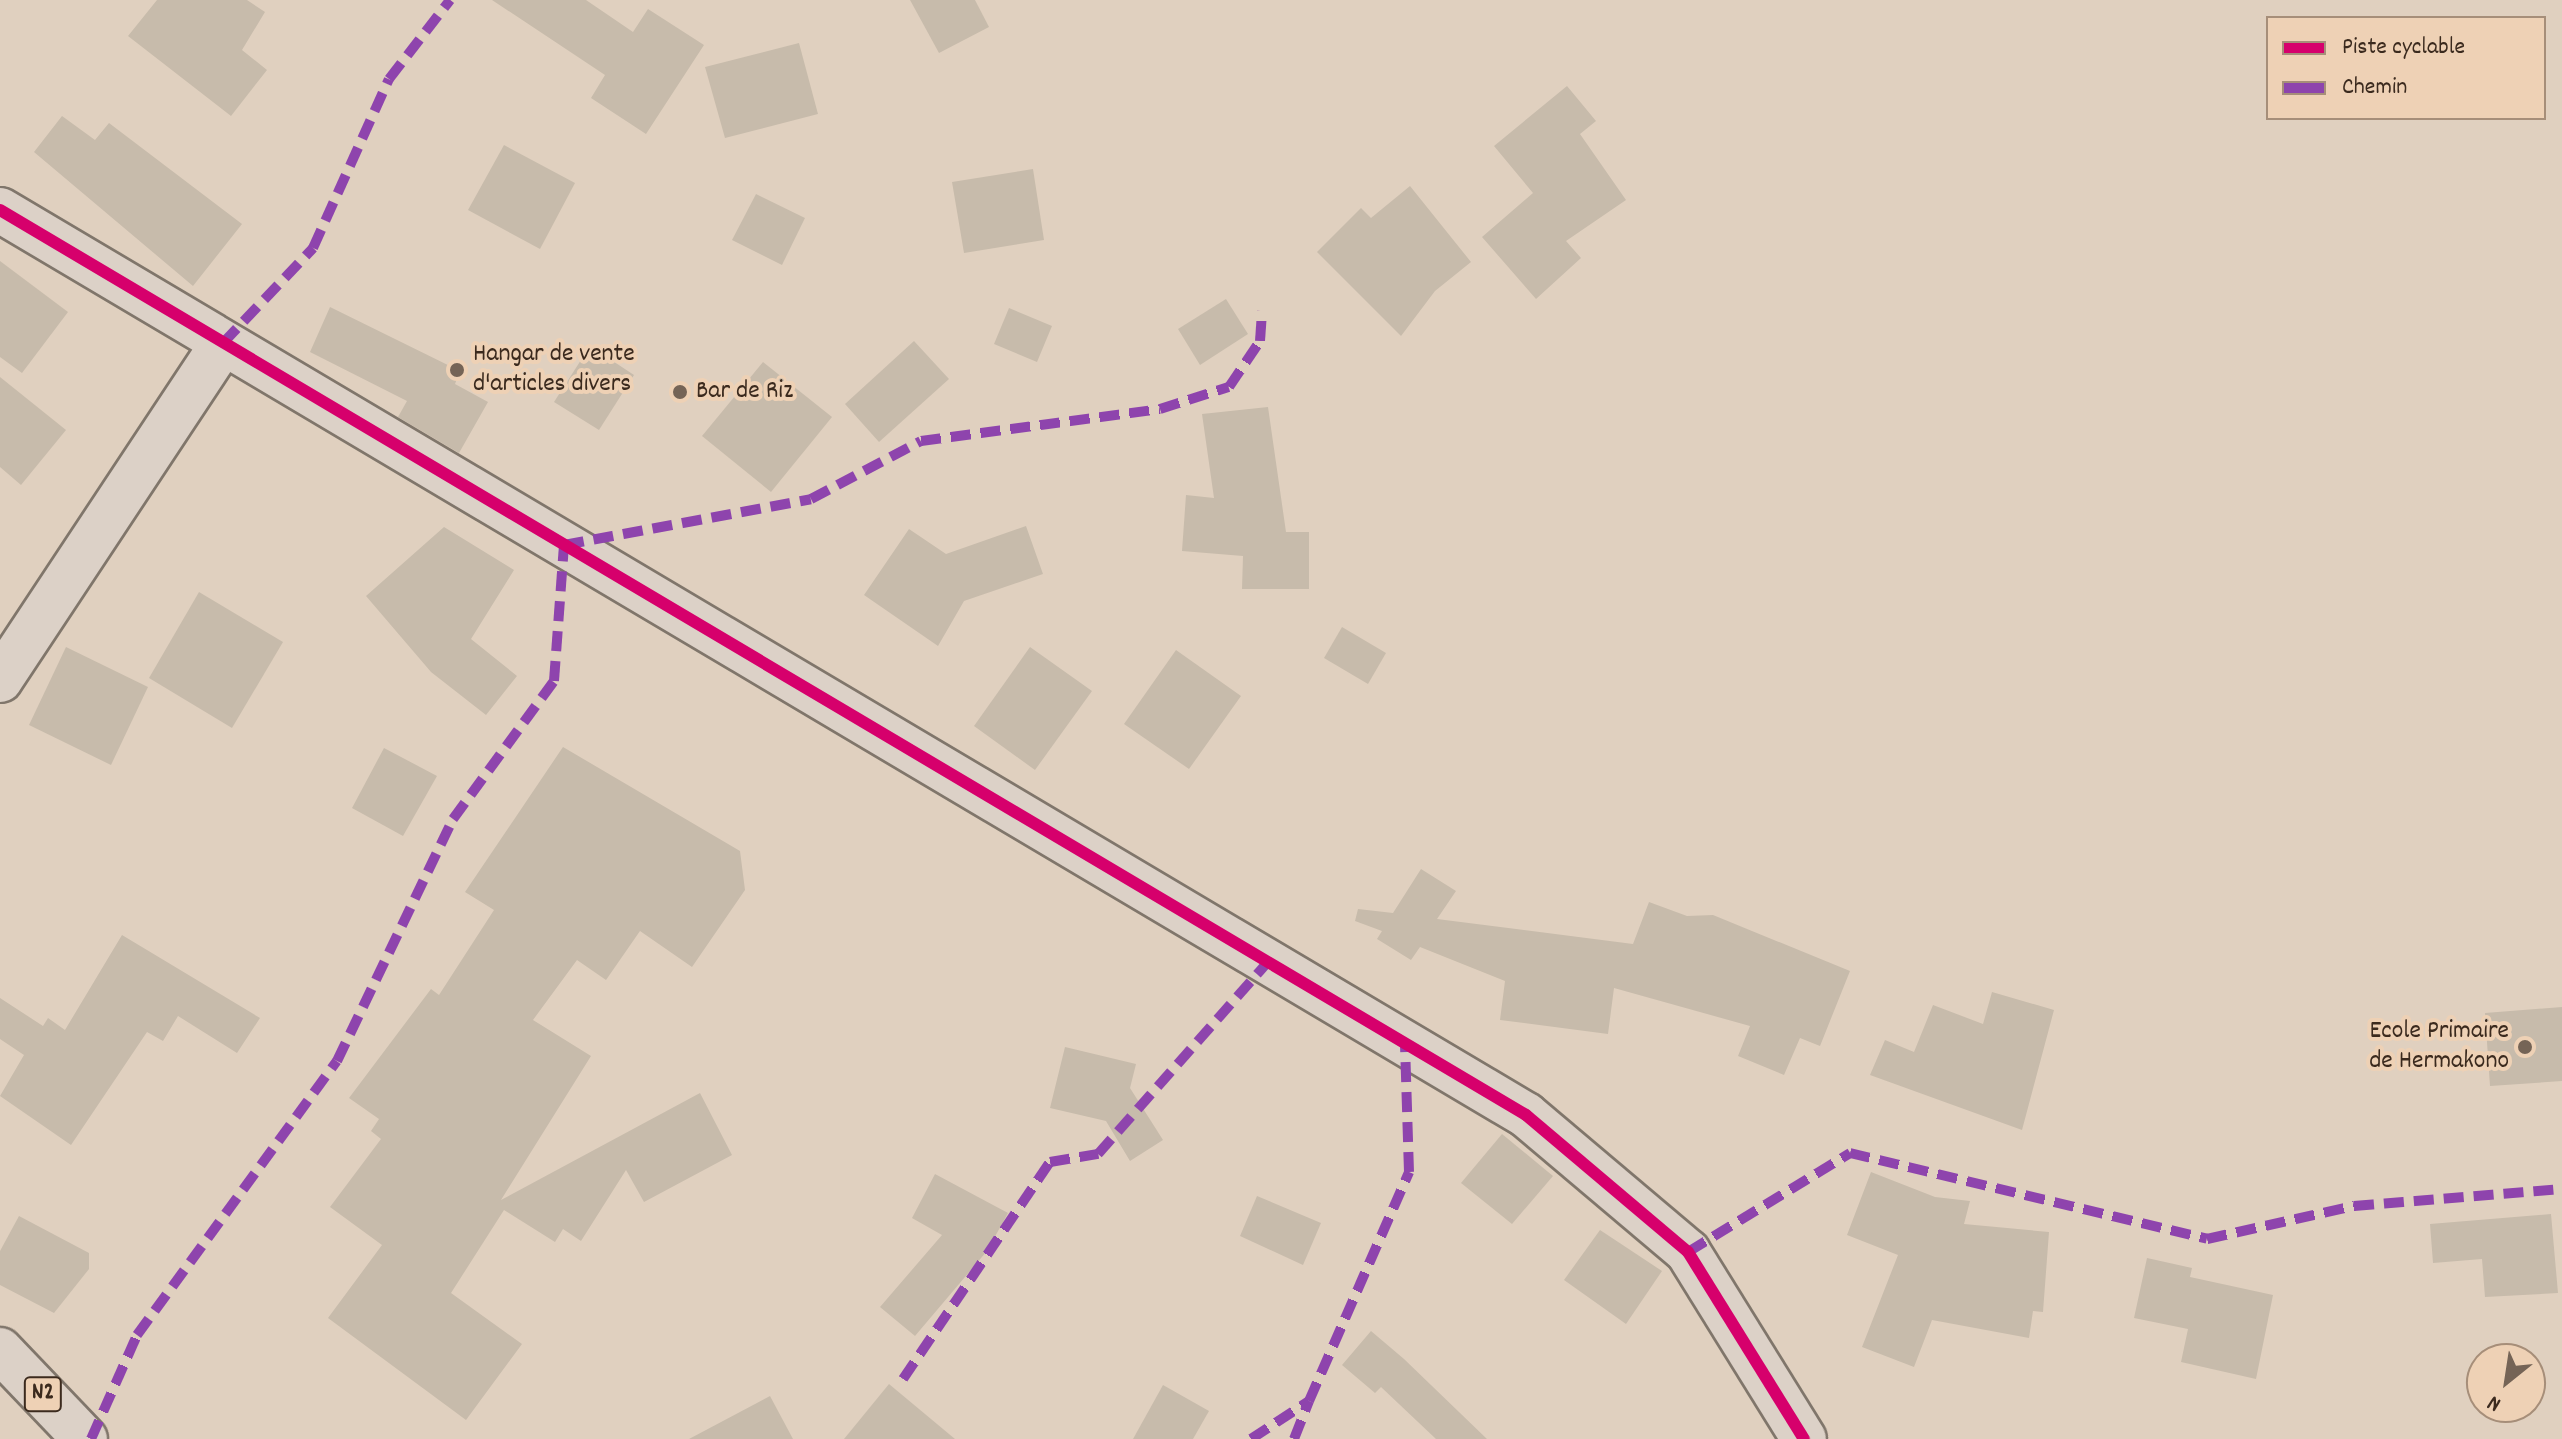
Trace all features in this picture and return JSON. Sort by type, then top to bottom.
[{"type":"main road","points":[[0,210],[1526,1115],[1688,1252],[1804,1439]]},
{"type":"main road","points":[[0,680],[223,343]]},
{"type":"main road","name":"N2","points":[[0,1350],[85,1439]]},
{"type":"building","points":[[157,0],[247,0],[265,12],[242,50],[267,70],[231,116],[128,36]]},
{"type":"building","points":[[492,0],[586,0],[633,32],[648,9],[704,45],[646,134],[591,98],[605,75]]},
{"type":"building","points":[[910,0],[975,0],[989,27],[939,53]]},
{"type":"building","points":[[799,43],[818,114],[725,138],[705,67]]},
{"type":"building","points":[[1567,86],[1596,121],[1580,134],[1626,200],[1566,241],[1581,258],[1536,299],[1482,237],[1533,193],[1494,146]]},
{"type":"building","points":[[62,116],[95,140],[109,123],[242,224],[193,286],[34,152]]},
{"type":"building","points":[[504,145],[575,183],[540,249],[468,210]]},
{"type":"building","points":[[1033,169],[1044,240],[964,253],[952,182]]},
{"type":"building","points":[[1410,186],[1471,262],[1435,291],[1401,336],[1317,252],[1361,208],[1371,218]]},
{"type":"building","points":[[756,194],[805,218],[782,265],[732,240]]},
{"type":"building","points":[[0,261],[68,312],[22,373],[0,357]]},
{"type":"building","points":[[1226,299],[1248,334],[1200,365],[1178,329]]},
{"type":"building","points":[[330,307],[460,371],[455,384],[488,402],[459,453],[398,417],[407,401],[310,352]]},
{"type":"building","points":[[1009,308],[1052,326],[1037,362],[994,344]]},
{"type":"building","points":[[914,341],[949,379],[879,442],[845,404]]},
{"type":"building","points":[[590,346],[634,375],[599,430],[554,402]]},
{"type":"building","points":[[763,362],[832,417],[771,492],[702,436]]},
{"type":"building","points":[[0,377],[66,430],[21,485],[0,467]]},
{"type":"building","points":[[1268,407],[1286,532],[1309,532],[1309,589],[1242,589],[1243,556],[1182,551],[1186,495],[1214,498],[1202,414]]},
{"type":"building","points":[[1026,526],[1043,574],[964,601],[938,646],[864,595],[909,529],[946,554]]},
{"type":"building","points":[[444,527],[514,570],[471,639],[517,676],[486,715],[431,672],[366,596]]},
{"type":"building","points":[[199,592],[283,642],[232,728],[149,678]]},
{"type":"building","points":[[1342,627],[1386,653],[1368,684],[1324,658]]},
{"type":"building","points":[[66,647],[148,687],[111,765],[29,725]]},
{"type":"building","points":[[1030,647],[1092,691],[1035,770],[974,726]]},
{"type":"building","points":[[1176,650],[1241,696],[1189,769],[1124,724]]},
{"type":"building","points":[[563,747],[740,851],[745,890],[692,967],[640,931],[606,980],[577,960],[533,1020],[591,1056],[501,1200],[700,1093],[732,1155],[644,1202],[626,1170],[581,1241],[563,1229],[555,1242],[504,1210],[451,1293],[522,1344],[466,1420],[328,1318],[382,1245],[330,1207],[381,1139],[371,1131],[379,1119],[349,1098],[431,989],[439,995],[494,910],[465,892]]},
{"type":"building","points":[[384,748],[437,776],[403,836],[352,808]]},
{"type":"building","points":[[1421,869],[1456,891],[1437,919],[1633,944],[1649,902],[1687,916],[1713,915],[1850,971],[1820,1046],[1800,1038],[1784,1075],[1738,1056],[1750,1026],[1614,988],[1608,1034],[1500,1020],[1505,981],[1420,947],[1411,960],[1377,939],[1382,931],[1355,921],[1358,909],[1393,913]]},
{"type":"building","points":[[122,935],[260,1018],[237,1053],[178,1016],[163,1041],[147,1032],[71,1145],[0,1096],[24,1055],[0,1039],[0,998],[43,1026],[48,1018],[65,1030]]},
{"type":"building","points":[[1992,992],[2054,1010],[2022,1130],[1870,1075],[1885,1040],[1914,1052],[1933,1005],[1983,1024]]},
{"type":"building","name":"Ecole Primaire de Hermakono","points":[[2562,1007],[2562,1081],[2490,1086],[2485,1013]]},
{"type":"building","points":[[1065,1047],[1136,1064],[1130,1088],[1163,1140],[1130,1161],[1106,1121],[1050,1108]]},
{"type":"building","points":[[1502,1134],[1553,1176],[1512,1224],[1461,1183]]},
{"type":"building","points":[[1871,1172],[1935,1197],[1970,1201],[1964,1224],[2049,1232],[2043,1312],[2033,1311],[2029,1338],[1932,1320],[1914,1367],[1862,1347],[1898,1255],[1847,1235]]},
{"type":"building","points":[[935,1174],[1008,1213],[987,1251],[915,1336],[880,1307],[942,1235],[912,1218]]},
{"type":"building","points":[[1257,1196],[1321,1223],[1303,1265],[1240,1236]]},
{"type":"building","points":[[2551,1214],[2558,1293],[2485,1297],[2482,1259],[2433,1263],[2430,1224]]},
{"type":"building","points":[[19,1216],[89,1253],[89,1269],[54,1313],[0,1285],[0,1251]]},
{"type":"building","points":[[1600,1230],[1662,1271],[1626,1324],[1564,1280]]},
{"type":"building","points":[[2147,1258],[2192,1268],[2190,1277],[2273,1295],[2256,1379],[2181,1362],[2188,1329],[2134,1318]]},
{"type":"building","points":[[1371,1331],[1487,1439],[1436,1439],[1381,1387],[1375,1393],[1342,1365]]},
{"type":"building","points":[[889,1384],[955,1439],[844,1439]]},
{"type":"building","points":[[1163,1385],[1209,1411],[1193,1439],[1133,1439]]},
{"type":"building","points":[[770,1396],[793,1439],[689,1439]]},
{"type":"marked path","points":[[223,343],[313,248],[389,79],[450,0]]},
{"type":"marked path","points":[[91,1439],[137,1335],[337,1061],[453,819],[554,681],[564,545],[811,499],[921,441],[1160,409],[1229,387],[1260,341],[1262,311]]},
{"type":"marked path","points":[[903,1379],[1050,1162],[1098,1154],[1268,962]]},
{"type":"marked path","points":[[1251,1439],[1309,1401],[1409,1172],[1405,1043]]},
{"type":"marked path","points":[[1688,1252],[1850,1153],[2207,1239],[2354,1206],[2562,1189]]},
{"type":"marked path","points":[[1294,1439],[1309,1401]]},
{"type":"cycle path","points":[[0,210],[1526,1115],[1688,1252],[1804,1439]]},
{"type":"place","name":"Hangar de vente d'articles divers","points":[[457,370]]},
{"type":"place","name":"Bar de Riz","points":[[680,392]]},
{"type":"place","name":"Ecole Primaire de Hermakono","points":[[2525,1047]]}]
